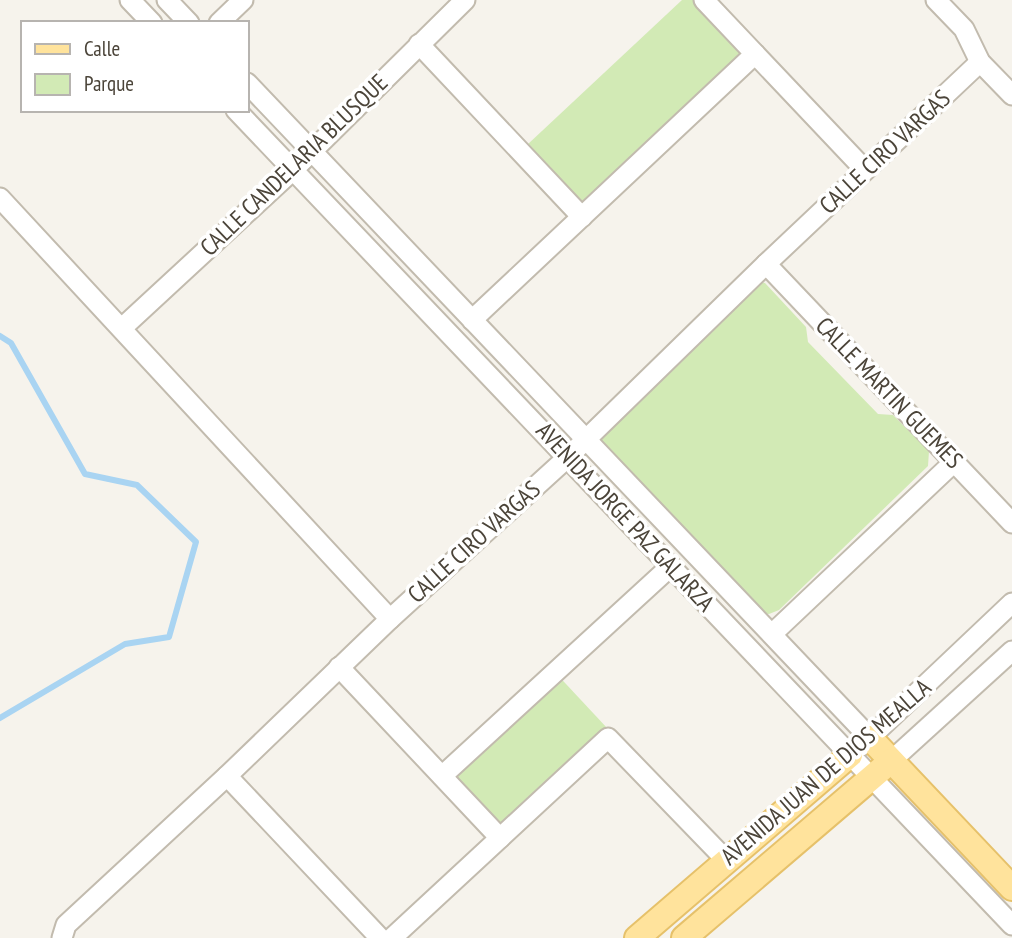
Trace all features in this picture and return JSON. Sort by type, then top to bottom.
[{"type":"main road","name":"AVENIDA JORGE PAZ GALARZA","points":[[870,738],[1012,888]]},
{"type":"main road","name":"AVENIDA JUAN DE DIOS MEALLA","points":[[637,938],[850,755]]},
{"type":"main road","name":"AVENIDA JUAN DE DIOS MEALLA","points":[[688,937],[891,761]]},
{"type":"street","points":[[130,0],[150,21]]},
{"type":"street","points":[[167,0],[187,21]]},
{"type":"street","points":[[221,21],[243,0]]},
{"type":"street","name":"CALLE CANDELARIA BLUSQUE","points":[[122,328],[312,152],[465,0]]},
{"type":"street","points":[[704,0],[865,170]]},
{"type":"street","points":[[936,0],[964,29],[980,62],[1012,95]]},
{"type":"street","points":[[419,44],[582,217]]},
{"type":"street","points":[[472,320],[755,54]]},
{"type":"street","name":"CALLE CIRO VARGAS","points":[[62,937],[66,925],[227,776],[390,619],[568,457],[766,264],[980,62]]},
{"type":"street","name":"AVENIDA JORGE PAZ GALARZA","points":[[248,84],[870,738]]},
{"type":"street","name":"AVENIDA JORGE PAZ GALARZA","points":[[238,112],[1012,925]]},
{"type":"street","points":[[0,198],[390,619]]},
{"type":"street","name":"CALLE MARTIN GUEMES","points":[[766,264],[1012,523]]},
{"type":"street","points":[[772,634],[954,462]]},
{"type":"street","points":[[442,776],[671,566]]},
{"type":"street","name":"AVENIDA JUAN DE DIOS MEALLA","points":[[850,755],[1012,603]]},
{"type":"street","name":"AVENIDA JUAN DE DIOS MEALLA","points":[[891,761],[1012,651]]},
{"type":"street","points":[[339,667],[500,838]]},
{"type":"street","points":[[392,938],[608,738],[726,860]]},
{"type":"street","points":[[227,776],[380,938]]},
{"type":"green space","points":[[682,0],[693,0],[742,52],[582,202],[527,145]]},
{"type":"green space","points":[[751,279],[765,283],[806,327],[808,342],[878,414],[893,415],[929,451],[928,466],[779,610],[769,614],[756,613],[596,448],[596,428]]},
{"type":"green space","points":[[552,669],[608,729],[500,828],[444,766]]},
{"type":"waterway","points":[[0,336],[11,343],[85,474],[137,485],[196,542],[169,637],[125,644],[0,718]]}]
